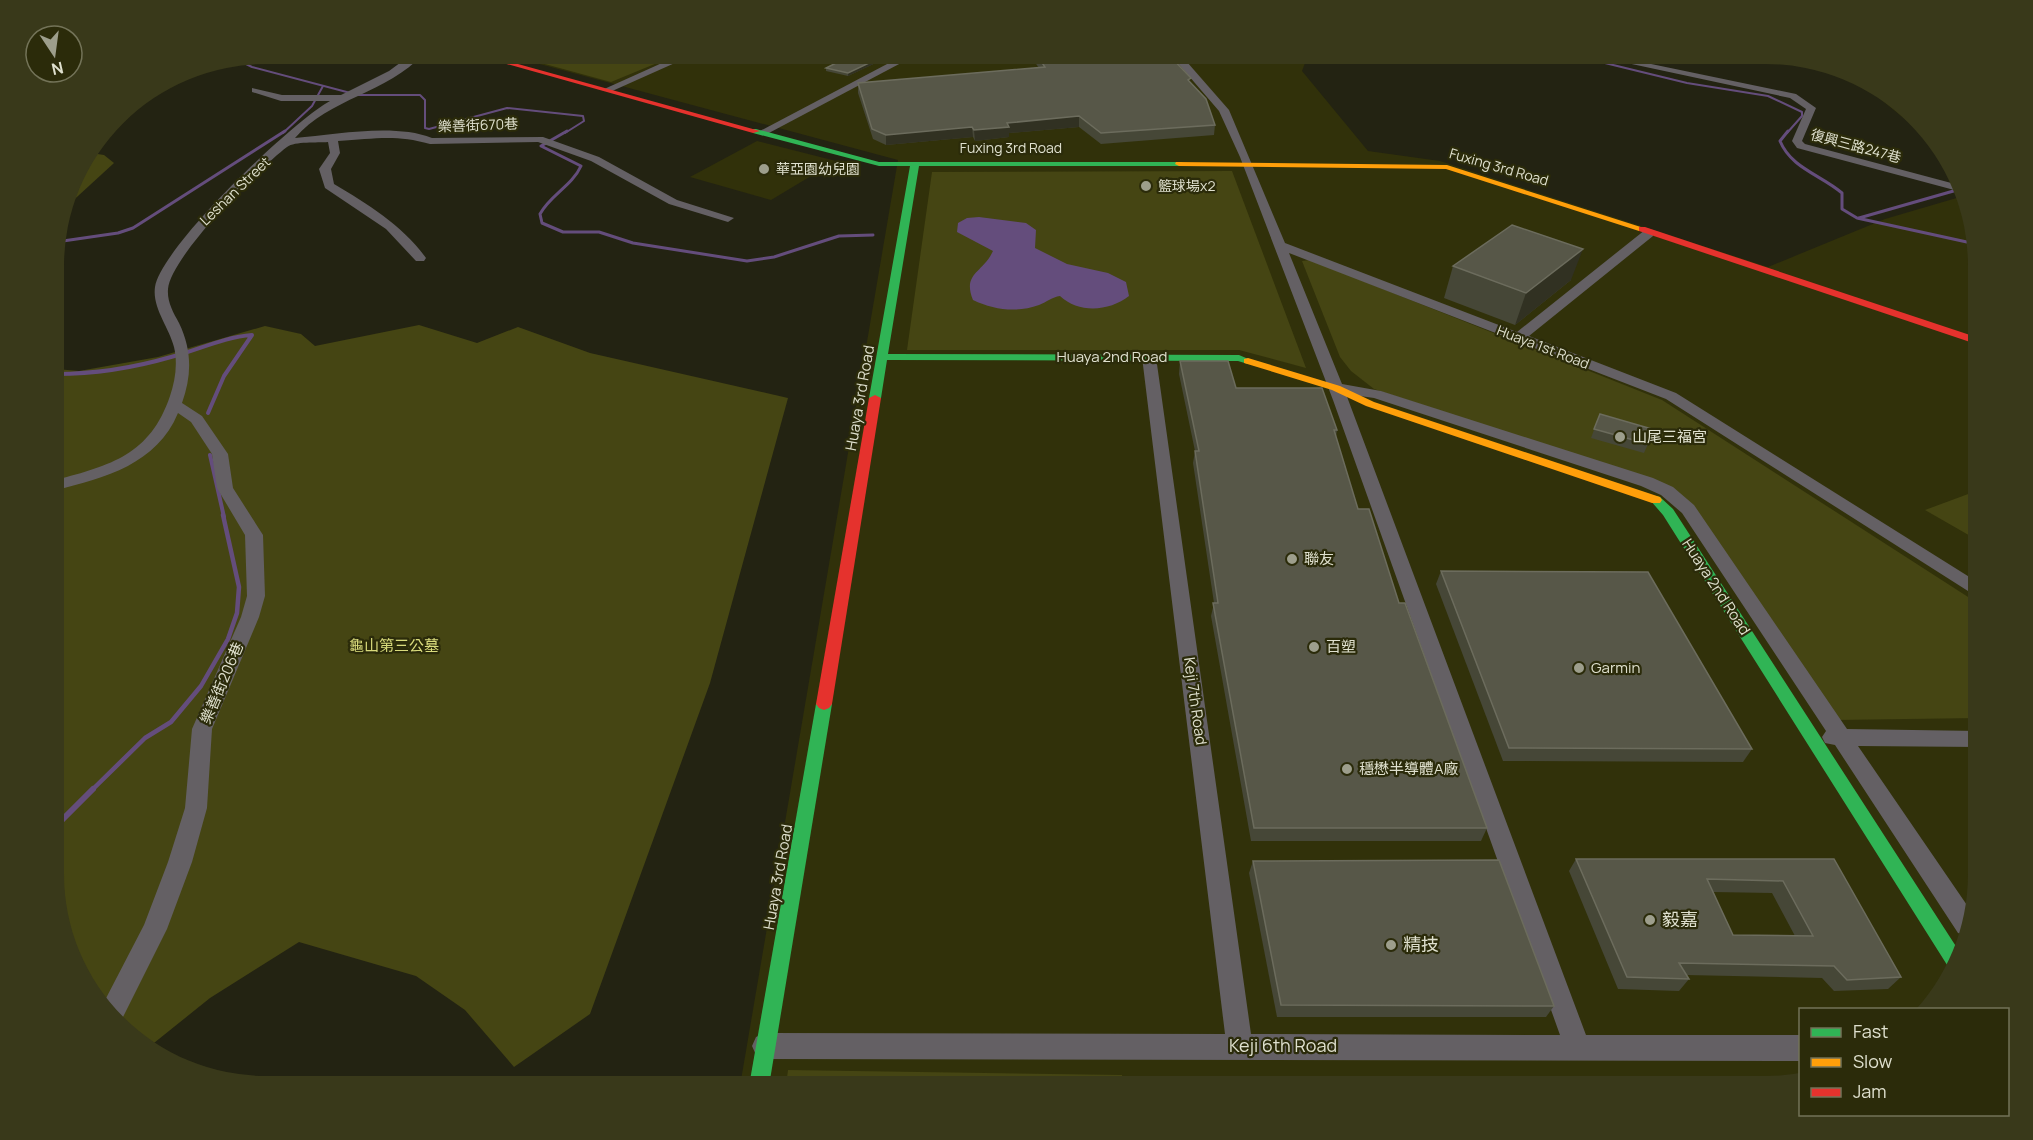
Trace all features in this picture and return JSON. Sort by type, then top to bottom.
[{"type":"street","points":[[1184,64],[1224,110],[1248,164],[1336,388],[1577,1046]]},
{"type":"street","name":"復興三路247巷","points":[[1639,64],[1793,96],[1810,108],[1797,141],[1801,146],[1952,187]]},
{"type":"street","name":"Leshan Street","points":[[64,483],[106,470],[132,457],[162,430],[180,388],[182,352],[162,305],[160,292],[173,261],[201,223],[306,120],[404,65]]},
{"type":"street","points":[[514,65],[874,163],[915,164]]},
{"type":"street","points":[[607,90],[665,65]]},
{"type":"street","points":[[763,132],[893,65]]},
{"type":"street","points":[[255,90],[281,98],[351,96]]},
{"type":"street","name":"樂善街670巷","points":[[286,142],[332,137],[415,135],[430,141],[460,142],[539,139],[595,159],[673,202],[728,218]]},
{"type":"street","points":[[332,137],[335,153],[325,169],[329,186],[364,206],[412,247],[420,258]]},
{"type":"street","name":"Fuxing 3rd Road","points":[[915,164],[1248,164],[1447,167],[1562,202],[1968,339]]},
{"type":"street","name":"Huaya 3rd Road","points":[[761,1076],[915,164]]},
{"type":"street","points":[[1519,337],[1649,233]]},
{"type":"street","name":"Huaya 1st Road","points":[[1283,253],[1519,337],[1671,396],[1968,586]]},
{"type":"street","name":"Huaya 2nd Road","points":[[883,357],[1239,358],[1336,388],[1370,404],[1638,491],[1661,502],[1951,955]]},
{"type":"street","name":"Keji 7th Road","points":[[1149,357],[1240,1046]]},
{"type":"street","name":"Huaya 2nd Road","points":[[1336,388],[1376,394],[1647,482],[1667,491],[1688,509],[1963,919]]},
{"type":"street","name":"樂善街206巷","points":[[115,1005],[155,930],[180,862],[196,807],[202,729],[250,617],[256,596],[254,535],[225,488],[220,454],[197,419],[174,404]]},
{"type":"street","points":[[1812,736],[1968,739]]},
{"type":"street","name":"Keji 6th Road","points":[[765,1046],[1799,1048]]},
{"type":"shaded area","points":[[1305,64],[1302,71],[1368,151],[1440,161],[1768,267],[1885,219],[1956,198],[1965,227],[1968,253],[1968,887],[1965,913],[1958,938],[1948,963],[1927,996],[1916,1008],[1799,1008],[1799,1073],[1780,1075],[742,1076],[898,160],[542,65]]},
{"type":"shaded area","name":"華亞園幼兒園","points":[[757,141],[836,161],[771,200],[690,177]]},
{"type":"shaded area","points":[[979,217],[1026,223],[1036,230],[1035,248],[1067,264],[1108,273],[1126,282],[1129,296],[1113,305],[1094,308],[1076,306],[1060,296],[1042,304],[1014,310],[997,308],[973,300],[970,291],[972,278],[993,251],[957,232],[958,223],[967,218]]},
{"type":"green space","points":[[548,65],[653,65],[611,82]]},
{"type":"green space","points":[[99,154],[114,163],[77,197]]},
{"type":"green space","points":[[1232,171],[1306,368],[1239,350],[907,350],[932,172]]},
{"type":"green space","points":[[1310,260],[1662,400],[1968,597],[1968,718],[1835,720],[1692,507],[1651,480],[1374,389],[1351,371],[1340,357],[1302,261]]},
{"type":"green space","name":"龜山第三公墓","points":[[419,325],[477,343],[518,327],[590,353],[788,398],[710,683],[590,1014],[514,1067],[465,1010],[416,976],[299,942],[210,998],[156,1042],[124,1016],[106,996],[85,963],[71,926],[64,873],[64,370],[79,371],[158,357],[265,326],[301,334],[315,346]]},
{"type":"green space","points":[[1968,494],[1968,535],[1925,510]]},
{"type":"green space","points":[[788,1070],[1122,1075],[1122,1075],[787,1076]]},
{"type":"building","points":[[1043,64],[1178,64],[1191,78],[1188,80],[1206,99],[1215,125],[1101,133],[1079,116],[1007,123],[1009,127],[974,130],[972,127],[886,135],[872,129],[858,83],[1045,67]]},
{"type":"building","points":[[833,65],[866,65],[848,73],[826,68]]},
{"type":"building","points":[[1512,225],[1583,249],[1526,293],[1453,266]]},
{"type":"building","points":[[1180,361],[1228,361],[1236,388],[1322,388],[1337,430],[1334,430],[1358,509],[1369,509],[1399,603],[1405,603],[1487,828],[1254,828],[1213,603],[1218,603],[1195,451],[1199,451]]},
{"type":"building","points":[[1600,414],[1652,429],[1648,444],[1594,429]]},
{"type":"building","name":"Garmin","points":[[1441,571],[1648,572],[1752,749],[1509,748]]},
{"type":"building","name":"毅嘉","points":[[1576,859],[1834,859],[1901,977],[1847,980],[1834,966],[1679,963],[1689,979],[1627,977]],"holes":[[[1707,879],[1783,881],[1813,936],[1733,935]]]},
{"type":"building","name":"精技","points":[[1499,860],[1554,1006],[1281,1005],[1253,861]]},
{"type":"waterway","points":[[1609,64],[1687,83],[1768,96],[1802,112],[1802,116],[1787,133]]},
{"type":"waterway","points":[[249,65],[358,95],[420,95],[425,100],[425,128],[429,129],[507,108],[583,116],[584,121],[565,133]]},
{"type":"waterway","points":[[283,133],[312,106],[323,86]]},
{"type":"waterway","points":[[66,241],[118,233],[133,228],[285,131]]},
{"type":"waterway","points":[[567,131],[541,146],[581,166],[540,214],[542,223],[563,232],[599,232],[633,243],[747,261],[774,257],[839,236],[873,235]]},
{"type":"waterway","points":[[1788,131],[1780,141],[1785,150],[1799,165],[1842,193],[1842,209],[1857,218],[1967,242]]},
{"type":"waterway","points":[[1859,218],[1954,191]]},
{"type":"waterway","points":[[64,374],[100,372],[128,367],[171,357],[231,338],[252,335],[224,376],[208,413]]},
{"type":"waterway","points":[[210,455],[224,517]]},
{"type":"waterway","points":[[91,791],[145,738],[171,722],[201,686],[228,639],[237,613],[239,587],[223,515]]},
{"type":"waterway","points":[[64,818],[91,791]]},
{"type":"traffic: fast","points":[[756,131],[879,164],[1179,164]]},
{"type":"traffic: fast","points":[[875,398],[915,164]]},
{"type":"traffic: fast","points":[[883,357],[1239,358],[1248,361]]},
{"type":"traffic: fast","points":[[1656,500],[1668,512],[1951,955]]},
{"type":"traffic: fast","points":[[761,1076],[824,704]]},
{"type":"traffic: slow","points":[[1179,164],[1447,167],[1642,229]]},
{"type":"traffic: slow","points":[[1248,361],[1336,388],[1370,404],[1656,500]]},
{"type":"traffic: jam","points":[[514,65],[756,131]]},
{"type":"traffic: jam","points":[[1642,229],[1968,338]]},
{"type":"traffic: jam","points":[[824,704],[875,398]]},
{"type":"place","name":"華亞園幼兒園","points":[[764,169]]},
{"type":"place","name":"籃球場x2","points":[[1146,186]]},
{"type":"place","name":"山尾三福宮","points":[[1620,437]]},
{"type":"place","name":"聯友","points":[[1292,559]]},
{"type":"place","name":"百塑","points":[[1314,647]]},
{"type":"place","name":"Garmin","points":[[1579,668]]},
{"type":"place","name":"穩懋半導體A廠","points":[[1347,769]]},
{"type":"place","name":"毅嘉","points":[[1650,920]]},
{"type":"place","name":"精技","points":[[1391,945]]}]
